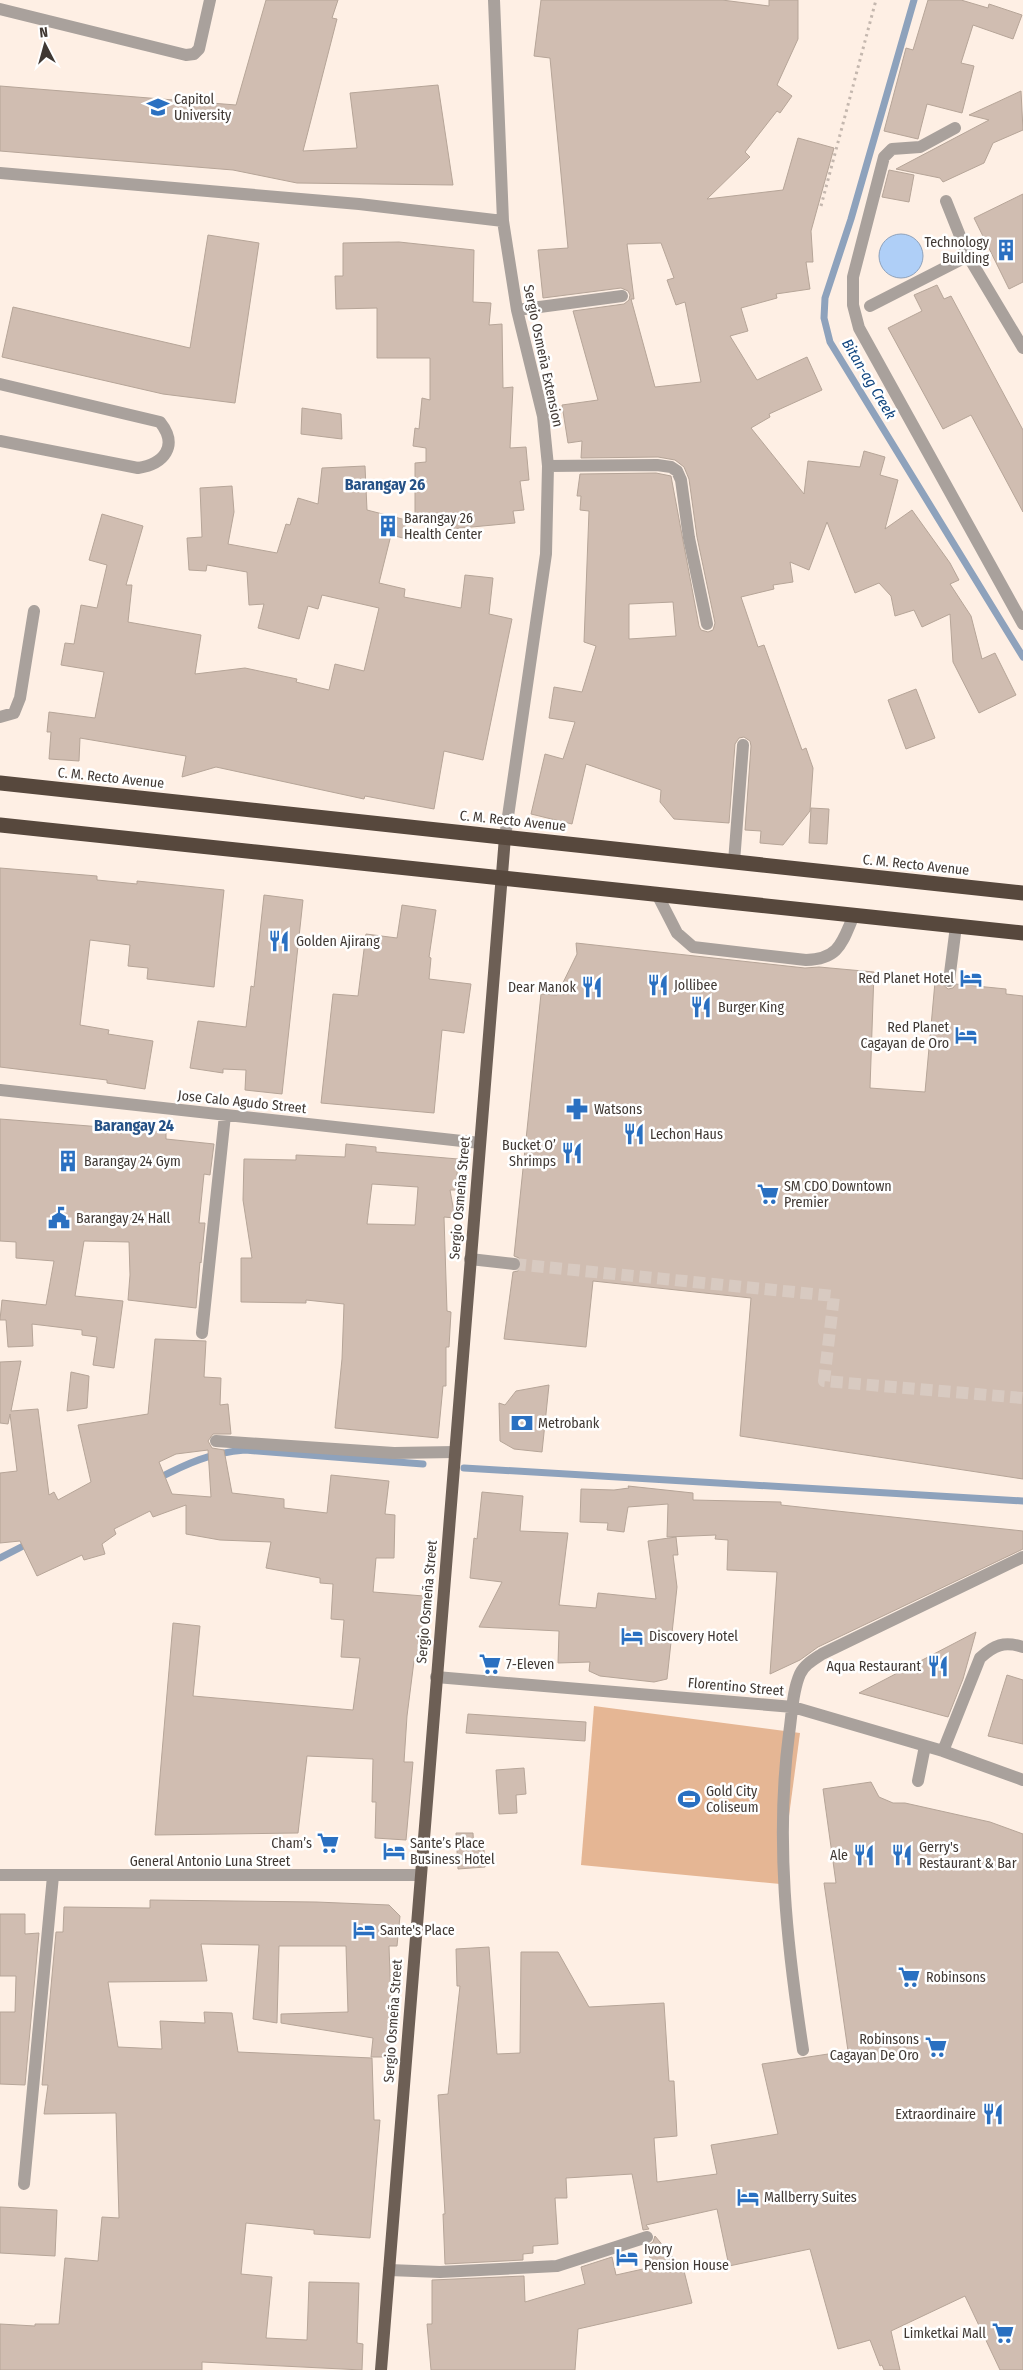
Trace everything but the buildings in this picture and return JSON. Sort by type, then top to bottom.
[{"type":"highway","name":"C. M. Recto Avenue","points":[[0,783],[1023,893]]},
{"type":"highway","points":[[0,825],[1023,933]]},
{"type":"main road","name":"Sergio Osmeña Street","points":[[380,2370],[505,837]]},
{"type":"street","points":[[0,9],[186,55],[194,54],[199,49],[210,0]]},
{"type":"street","name":"Sergio Osmeña Extension","points":[[494,0],[503,221],[517,310],[543,416],[548,466],[546,554],[505,837]]},
{"type":"street","points":[[955,128],[920,147],[892,149],[884,157],[854,277],[853,305],[858,328],[1023,624]]},
{"type":"street","points":[[0,172],[359,204],[503,221]]},
{"type":"street","points":[[946,201],[968,256],[1023,348]]},
{"type":"street","points":[[870,306],[968,256]]},
{"type":"street","points":[[517,310],[622,296]]},
{"type":"street","points":[[0,384],[160,422],[169,433],[170,443],[164,455],[152,466],[138,468],[0,442]]},
{"type":"street","points":[[548,466],[658,465],[672,467],[677,471],[681,480],[695,571],[707,624]]},
{"type":"street","points":[[0,717],[14,713],[20,698],[34,611]]},
{"type":"street","points":[[734,862],[743,745]]},
{"type":"street","points":[[657,894],[678,933],[693,947],[806,960],[821,959],[833,954],[840,946],[854,915]]},
{"type":"street","points":[[950,980],[956,926]]},
{"type":"street","name":"Jose Calo Agudo Street","points":[[0,1090],[480,1143]]},
{"type":"street","points":[[202,1333],[225,1115]]},
{"type":"street","points":[[470,1259],[514,1264]]},
{"type":"street","points":[[216,1441],[394,1453],[455,1452]]},
{"type":"street","points":[[803,2050],[794,1995],[782,1846],[782,1792],[793,1707],[800,1673],[807,1664],[822,1654],[1023,1557]]},
{"type":"street","points":[[943,1751],[980,1658],[999,1644],[1012,1644],[1023,1647]]},
{"type":"street","name":"Florentino Street","points":[[436,1677],[793,1707],[943,1751],[1023,1780]]},
{"type":"street","points":[[918,1781],[925,1746]]},
{"type":"street","name":"General Antonio Luna Street","points":[[0,1875],[420,1875]]},
{"type":"street","points":[[24,2184],[53,1876]]},
{"type":"street","points":[[388,2270],[440,2272],[557,2266],[647,2237]]},
{"type":"path","points":[[821,206],[876,0]]},
{"type":"shaded area","name":"Gold City Coliseum","points":[[594,1706],[800,1733],[780,1884],[581,1865]]},
{"type":"water","points":[[897,234],[905,234],[917,240],[923,256],[917,272],[905,278],[897,278],[885,272],[879,260],[879,252],[885,240]]},
{"type":"waterway","name":"Bitan-ag Creek","points":[[914,0],[851,219],[825,298],[824,318],[830,342],[1023,657]]},
{"type":"waterway","points":[[157,1479],[200,1460],[232,1451],[245,1450],[423,1464]]},
{"type":"waterway","points":[[464,1468],[1023,1501]]},
{"type":"waterway","points":[[0,1558],[31,1542]]},
{"type":"tunnel","points":[[514,1264],[834,1296],[824,1381],[1023,1398]]},
{"type":"place","name":"Capitol University","points":[[158,107]]},
{"type":"place","name":"Technology Building","points":[[1006,250]]},
{"type":"place","name":"Barangay 26 Health Center","points":[[388,526]]},
{"type":"place","name":"Golden Ajirang","points":[[279,941]]},
{"type":"place","name":"Red Planet Hotel","points":[[971,978]]},
{"type":"place","name":"Jollibee","points":[[658,985]]},
{"type":"place","name":"Dear Manok","points":[[592,987]]},
{"type":"place","name":"Burger King","points":[[701,1007]]},
{"type":"place","name":"Red Planet Cagayan de Oro","points":[[966,1035]]},
{"type":"place","name":"Watsons","points":[[577,1109]]},
{"type":"place","name":"Lechon Haus","points":[[634,1134]]},
{"type":"place","name":"Bucket O’ Shrimps","points":[[572,1153]]},
{"type":"place","name":"Barangay 24 Gym","points":[[68,1161]]},
{"type":"place","name":"SM CDO Downtown Premier","points":[[768,1194]]},
{"type":"place","name":"Barangay 24 Hall","points":[[59,1218]]},
{"type":"place","name":"Metrobank","points":[[522,1423]]},
{"type":"place","name":"Discovery Hotel","points":[[632,1636]]},
{"type":"place","name":"7-Eleven","points":[[490,1664]]},
{"type":"place","name":"Aqua Restaurant","points":[[938,1666]]},
{"type":"place","name":"Gold City Coliseum","points":[[689,1799]]},
{"type":"place","name":"Cham’s","points":[[328,1843]]},
{"type":"place","name":"Sante’s Place Business Hotel","points":[[394,1851]]},
{"type":"place","name":"Ale","points":[[864,1855]]},
{"type":"place","name":"Gerry's Restaurant & Bar","points":[[902,1855]]},
{"type":"place","name":"Sante's Place","points":[[364,1930]]},
{"type":"place","name":"Robinsons","points":[[909,1977]]},
{"type":"place","name":"Robinsons Cagayan De Oro","points":[[936,2047]]},
{"type":"place","name":"Extraordinaire","points":[[993,2114]]},
{"type":"place","name":"Mallberry Suites","points":[[748,2197]]},
{"type":"place","name":"Ivory Pension House","points":[[627,2257]]},
{"type":"place","name":"Limketkai Mall","points":[[1003,2333]]},
{"type":"district","name":"Barangay 26","points":[[385,484]]},
{"type":"district","name":"Barangay 24","points":[[134,1125]]}]
